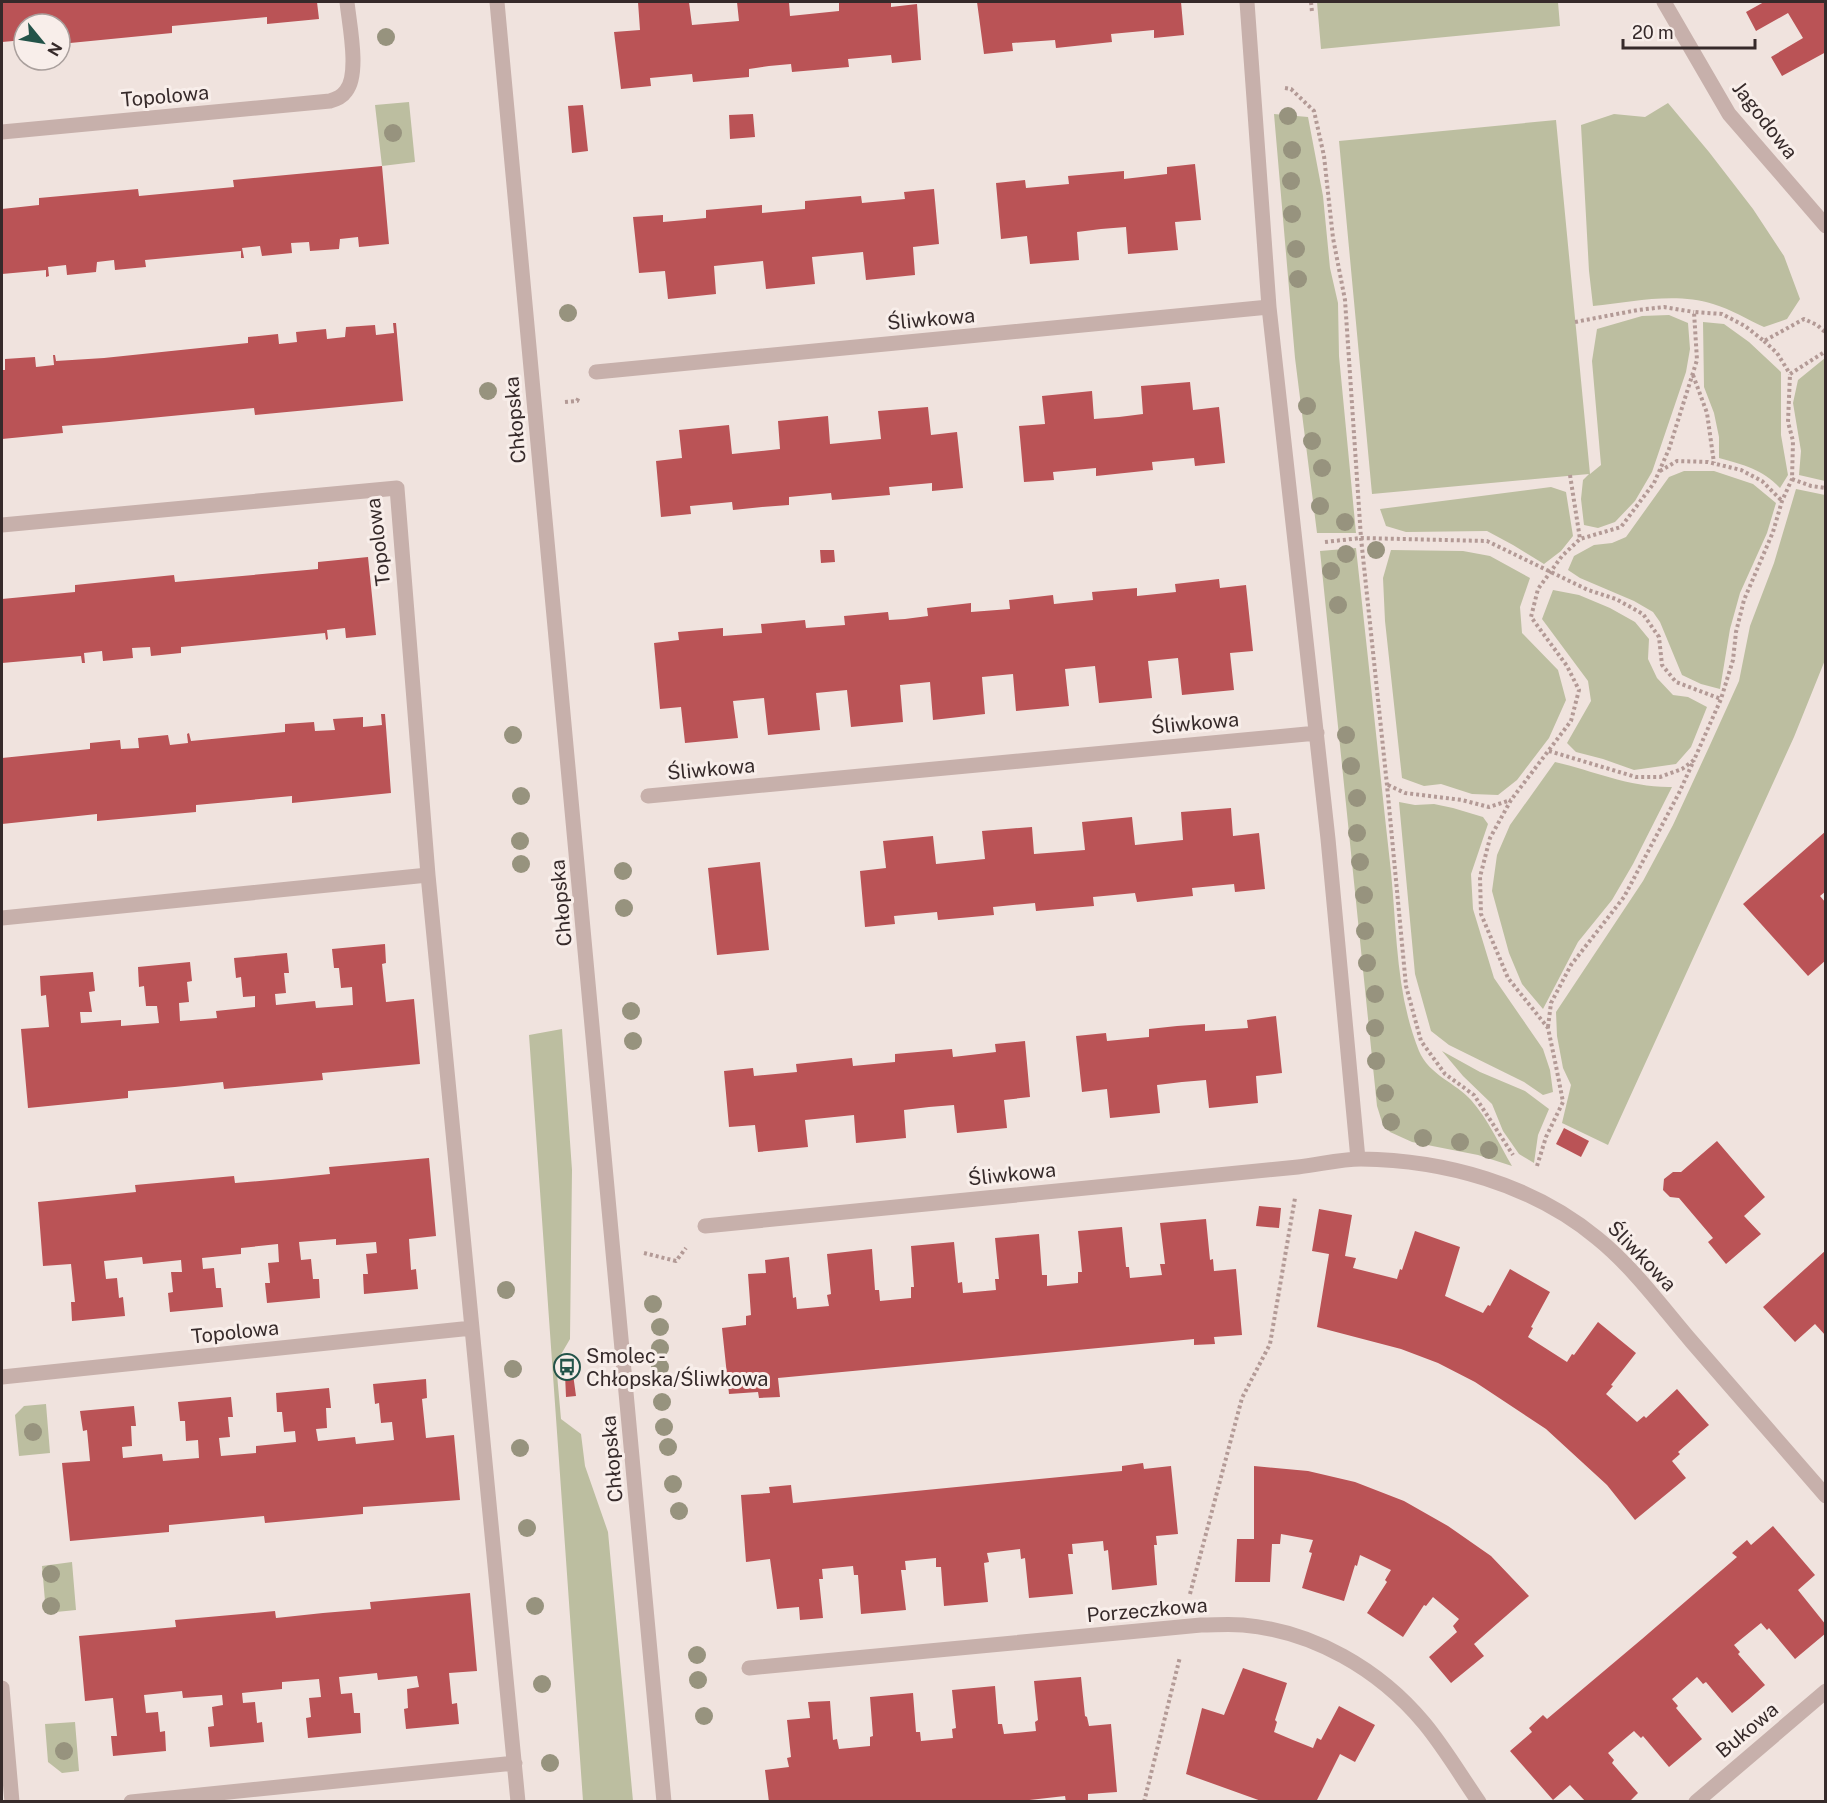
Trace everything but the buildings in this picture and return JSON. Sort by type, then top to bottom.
[{"type":"street","name":"Topolowa","points":[[2,132],[330,101],[339,98],[352,81],[347,2]]},
{"type":"street","name":"Chłopska","points":[[497,2],[664,1802]]},
{"type":"street","points":[[1247,2],[1269,307],[1317,733],[1358,1159]]},
{"type":"street","name":"Jagodowa","points":[[1664,2],[1729,114],[1826,226]]},
{"type":"street","name":"Śliwkowa","points":[[597,372],[1269,307]]},
{"type":"street","name":"Topolowa","points":[[2,525],[397,488],[428,875],[518,1802]]},
{"type":"street","name":"Śliwkowa","points":[[648,796],[1317,733]]},
{"type":"street","points":[[2,918],[428,875]]},
{"type":"street","name":"Śliwkowa","points":[[705,1226],[1298,1167],[1358,1159],[1430,1165],[1477,1176],[1527,1196],[1576,1222],[1612,1251],[1826,1496]]},
{"type":"street","name":"Topolowa","points":[[2,1377],[472,1328]]},
{"type":"street","name":"Porzeczkowa","points":[[748,1668],[1201,1625],[1242,1625],[1278,1631],[1307,1640],[1336,1653],[1365,1669],[1388,1687],[1425,1724],[1479,1802]]},
{"type":"street","points":[[2,1688],[12,1802]]},
{"type":"street","name":"Bukowa","points":[[1696,1802],[1826,1691]]},
{"type":"street","points":[[131,1802],[515,1763]]},
{"type":"path","points":[[1311,2],[1312,12]]},
{"type":"path","points":[[1253,78],[1291,89],[1314,111],[1324,156],[1333,238],[1345,300],[1361,538],[1406,986],[1421,1041],[1445,1074],[1473,1095],[1511,1154],[1520,1160]]},
{"type":"path","points":[[1528,1165],[1536,1170],[1546,1137],[1563,1102],[1548,1028],[1551,1003],[1570,965],[1624,897],[1679,793],[1721,699],[1733,660],[1736,632],[1744,600],[1773,532],[1792,478],[1793,441],[1788,422],[1790,374],[1777,353],[1744,326],[1722,314],[1664,307],[1575,322]]},
{"type":"path","points":[[1548,1028],[1508,978],[1481,914],[1480,878],[1490,838],[1511,800],[1572,721],[1579,690],[1567,666],[1530,617],[1538,589],[1580,539],[1621,527],[1654,483],[1669,449],[1697,360],[1694,312]]},
{"type":"path","points":[[1764,341],[1804,319],[1817,324],[1826,333]]},
{"type":"path","points":[[1790,374],[1826,351]]},
{"type":"path","points":[[1693,375],[1707,412],[1714,463]]},
{"type":"path","points":[[1659,471],[1677,461],[1714,463],[1741,470],[1762,481],[1782,501]]},
{"type":"path","points":[[1570,475],[1580,539]]},
{"type":"path","points":[[1792,478],[1811,486],[1826,488]]},
{"type":"path","points":[[1296,545],[1361,538],[1487,541],[1588,590],[1616,599],[1642,614],[1659,637],[1662,665],[1676,682],[1721,699]]},
{"type":"path","points":[[1549,751],[1636,777],[1660,777],[1682,769],[1694,760]]},
{"type":"path","points":[[1387,785],[1405,793],[1462,800],[1489,807],[1511,800]]},
{"type":"path","points":[[1188,1601],[1242,1398],[1270,1344],[1296,1194]]},
{"type":"path","points":[[640,1252],[676,1261],[705,1226]]},
{"type":"path","points":[[1144,1802],[1181,1653]]},
{"type":"green space","points":[[1317,2],[1558,2],[1560,26],[1321,49]]},
{"type":"green space","points":[[409,102],[415,162],[382,166],[375,105]]},
{"type":"green space","points":[[1668,103],[1753,209],[1784,256],[1800,299],[1787,319],[1764,327],[1720,306],[1699,300],[1669,298],[1593,306],[1581,125],[1614,114],[1645,117]]},
{"type":"green space","points":[[1274,114],[1308,117],[1323,196],[1330,268],[1338,303],[1339,356],[1356,533],[1317,533],[1295,358]]},
{"type":"green space","points":[[1556,120],[1590,474],[1601,465],[1592,361],[1597,329],[1642,316],[1669,315],[1688,323],[1690,349],[1686,372],[1652,472],[1635,501],[1615,522],[1598,528],[1584,525],[1581,499],[1583,480],[1589,474],[1372,494],[1339,141]]},
{"type":"green space","points":[[1703,322],[1724,324],[1749,342],[1781,372],[1781,435],[1788,475],[1780,488],[1759,472],[1719,458],[1719,437],[1714,413],[1704,387]]},
{"type":"green space","points":[[1825,358],[1825,481],[1799,475],[1801,451],[1793,403],[1798,380]]},
{"type":"green space","points":[[1684,471],[1714,471],[1753,484],[1776,503],[1767,533],[1740,593],[1730,629],[1720,689],[1701,684],[1682,675],[1660,622],[1653,612],[1634,601],[1580,578],[1568,570],[1574,556],[1594,545],[1612,543],[1626,537],[1669,477]]},
{"type":"green space","points":[[1551,487],[1566,492],[1573,536],[1561,551],[1544,564],[1487,531],[1406,532],[1386,526],[1380,509]]},
{"type":"green space","points":[[1796,489],[1825,495],[1825,660],[1794,737],[1608,1145],[1562,1123],[1571,1085],[1563,1068],[1557,1036],[1556,1012],[1643,881],[1673,825],[1710,745],[1739,681],[1750,626],[1774,563]]},
{"type":"green space","points":[[1356,548],[1399,963],[1411,1029],[1423,1059],[1436,1073],[1465,1094],[1477,1107],[1512,1166],[1478,1155],[1412,1142],[1390,1132],[1382,1122],[1377,1106],[1320,551]]},
{"type":"green space","points":[[1391,550],[1463,551],[1490,556],[1530,578],[1520,607],[1522,633],[1558,670],[1566,700],[1549,738],[1517,780],[1498,795],[1472,794],[1441,784],[1424,786],[1402,778],[1385,621],[1383,578]]},
{"type":"green space","points":[[1553,590],[1579,595],[1635,622],[1649,639],[1648,659],[1657,678],[1673,695],[1688,697],[1707,707],[1691,747],[1676,764],[1634,770],[1576,752],[1567,743],[1591,701],[1588,681],[1542,619]]},
{"type":"green space","points":[[1555,762],[1627,782],[1672,787],[1633,864],[1612,900],[1578,942],[1543,1009],[1522,984],[1509,953],[1492,891],[1497,855],[1510,825]]},
{"type":"green space","points":[[1399,802],[1415,805],[1434,804],[1453,808],[1483,817],[1488,824],[1471,874],[1473,909],[1494,978],[1543,1049],[1550,1070],[1553,1092],[1543,1095],[1524,1082],[1449,1045],[1431,1031],[1415,974]]},
{"type":"green space","points":[[562,1029],[572,1170],[570,1339],[556,1363],[561,1419],[581,1434],[585,1466],[608,1532],[633,1801],[583,1801],[529,1035]]},
{"type":"green space","points":[[1442,1051],[1480,1072],[1525,1091],[1549,1109],[1538,1135],[1534,1163],[1519,1154],[1503,1131],[1492,1104],[1463,1076]]},
{"type":"green space","points":[[46,1404],[50,1453],[19,1456],[15,1415],[24,1406]]},
{"type":"green space","points":[[72,1562],[76,1610],[46,1613],[42,1566]]},
{"type":"green space","points":[[75,1722],[79,1771],[62,1773],[48,1762],[45,1724]]},
{"type":"place","name":"Smolec - Chłopska/Śliwkowa","points":[[567,1367]]}]
